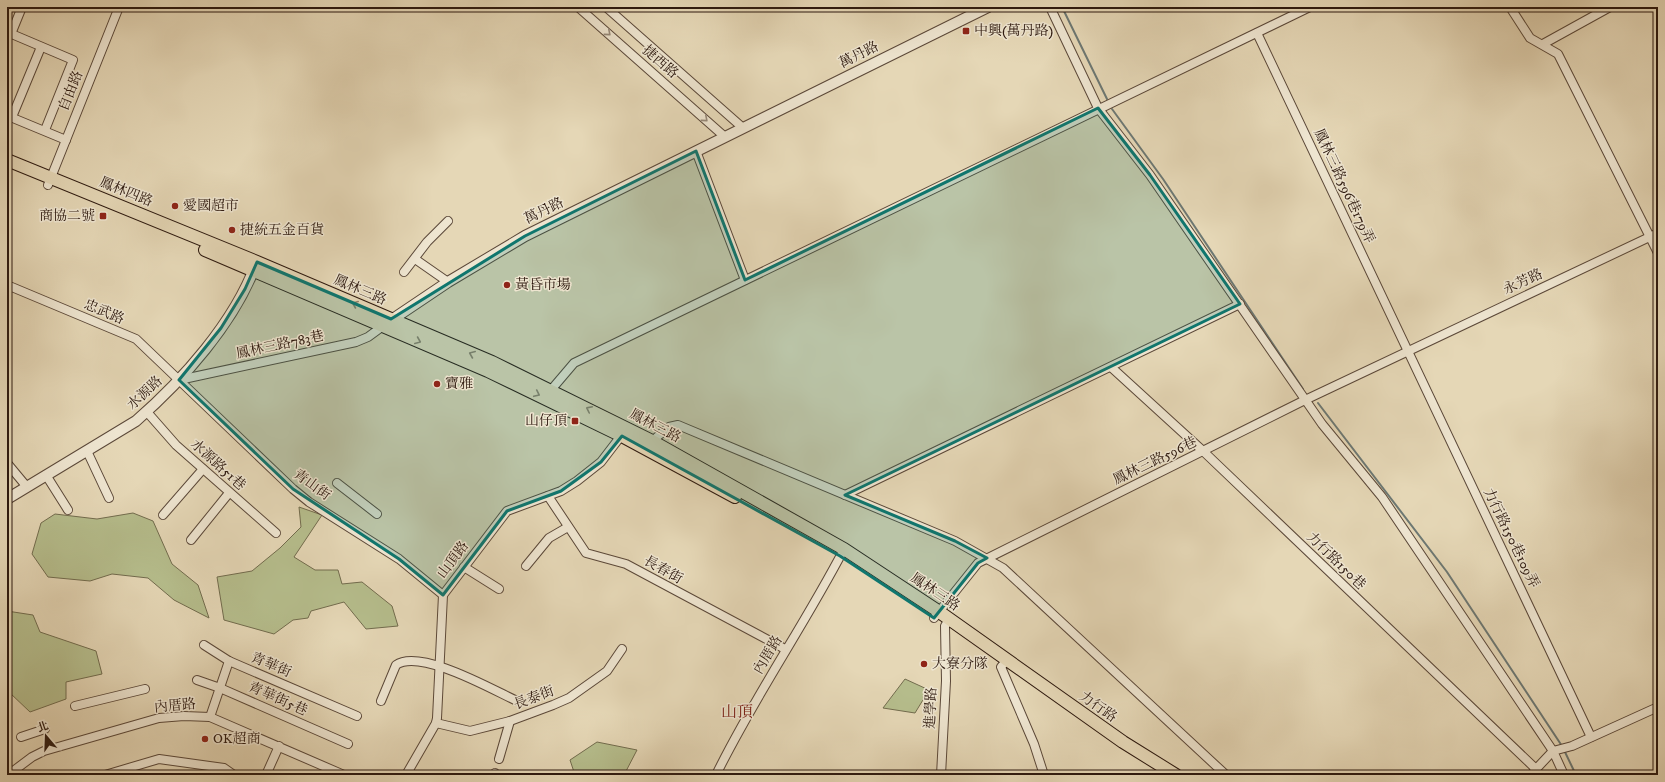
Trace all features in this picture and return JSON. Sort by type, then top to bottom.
[{"type":"main road","name":"鳳林四路","points":[[7,160],[49,181],[255,266]]},
{"type":"main road","name":"鳳林四路","points":[[7,169],[49,181]]},
{"type":"main road","name":"鳳林三路","points":[[255,266],[387,323],[488,371],[625,432],[652,441],[842,552],[947,622],[1004,664]]},
{"type":"main road","name":"鳳林三路","points":[[387,323],[492,362],[551,390],[842,552]]},
{"type":"main road","name":"力行路","points":[[1004,664],[1119,749],[1161,775]]},
{"type":"main road","name":"力行路","points":[[1004,664],[1176,775]]},
{"type":"street","points":[[9,33],[22,7]]},
{"type":"street","points":[[423,7],[435,7]]},
{"type":"street","name":"捷西路","points":[[578,7],[726,137]]},
{"type":"street","name":"捷西路","points":[[606,7],[743,128]]},
{"type":"street","name":"萬丹路","points":[[387,323],[448,282],[525,236],[726,137],[970,11],[988,7]]},
{"type":"street","points":[[1050,7],[1098,108],[1150,175],[1322,424],[1382,497],[1553,751],[1564,775]]},
{"type":"street","points":[[551,390],[574,363],[1098,108],[1310,7]]},
{"type":"street","points":[[1510,7],[1527,35],[1558,54],[1658,253]]},
{"type":"street","points":[[1543,44],[1610,7]]},
{"type":"street","name":"自由路","points":[[49,181],[116,8]]},
{"type":"street","name":"自由路","points":[[9,33],[73,60],[45,130]]},
{"type":"street","name":"鳳林三路596巷179弄","points":[[1257,33],[1407,351]]},
{"type":"street","points":[[41,47],[9,116],[66,140]]},
{"type":"street","points":[[696,151],[745,280]]},
{"type":"street","points":[[404,272],[427,242],[448,221]]},
{"type":"street","name":"永芳路","points":[[1407,351],[1658,233]]},
{"type":"street","points":[[415,259],[448,282]]},
{"type":"street","name":"水源路","points":[[7,499],[136,421],[147,412],[179,380],[221,328],[245,289],[255,266]]},
{"type":"street","name":"忠武路","points":[[7,285],[136,339],[179,380]]},
{"type":"street","points":[[844,495],[1240,304]]},
{"type":"street","name":"鳳林三路783巷","points":[[179,380],[356,342],[368,337],[387,323]]},
{"type":"street","name":"鳳林三路596巷","points":[[936,615],[978,563],[1305,400],[1407,351]]},
{"type":"street","name":"力行路150巷109弄","points":[[1407,351],[1591,737]]},
{"type":"street","name":"力行路150巷","points":[[1112,367],[1203,451],[1533,772]]},
{"type":"street","name":"青山街","points":[[179,380],[292,489],[309,502],[399,559],[442,595]]},
{"type":"street","name":"水源路51巷","points":[[147,412],[176,445],[276,533]]},
{"type":"street","points":[[652,441],[669,427],[678,424],[955,541],[987,558],[1003,568],[1226,775]]},
{"type":"street","name":"山頂路","points":[[406,775],[436,723],[442,595],[507,511],[566,488],[601,462],[625,432]]},
{"type":"street","points":[[87,451],[109,498]]},
{"type":"street","points":[[7,463],[27,487]]},
{"type":"street","points":[[163,515],[203,470]]},
{"type":"street","points":[[46,475],[68,510]]},
{"type":"street","points":[[337,483],[376,514]]},
{"type":"street","points":[[191,540],[229,493]]},
{"type":"street","name":"長春街","points":[[548,496],[586,553],[626,564],[785,649]]},
{"type":"street","points":[[526,566],[549,538],[568,526]]},
{"type":"street","name":"內厝路","points":[[716,775],[785,649],[842,552]]},
{"type":"street","points":[[464,567],[499,589]]},
{"type":"street","name":"進學路","points":[[941,775],[946,681],[947,622]]},
{"type":"street","points":[[204,645],[229,661]]},
{"type":"street","name":"長泰街","points":[[436,723],[470,731],[510,721],[569,698],[607,671],[622,649]]},
{"type":"street","name":"青華街","points":[[210,717],[229,661],[357,716]]},
{"type":"street","points":[[381,701],[396,665],[405,661],[439,665],[517,701]]},
{"type":"street","points":[[1004,664],[1044,775]]},
{"type":"street","name":"青華街5巷","points":[[198,680],[220,688],[348,744]]},
{"type":"street","points":[[75,706],[145,689]]},
{"type":"street","points":[[1533,772],[1553,751],[1572,746],[1658,707]]},
{"type":"street","name":"內厝路","points":[[8,775],[32,757],[44,751],[159,718],[184,716],[210,717],[344,775]]},
{"type":"street","points":[[499,759],[510,721]]},
{"type":"street","points":[[21,737],[45,729]]},
{"type":"street","points":[[266,775],[278,746]]},
{"type":"street","points":[[105,775],[159,759],[224,768],[234,775]]},
{"type":"highlighted area","points":[[1098,108],[1150,175],[1240,304],[845,495],[955,541],[987,558],[978,563],[934,618],[840,556],[622,436],[601,462],[561,491],[507,511],[443,595],[399,559],[293,489],[179,380],[221,328],[245,289],[257,262],[391,319],[525,236],[696,151],[745,280]]},
{"type":"green space","points":[[299,507],[322,515],[294,557],[315,570],[338,570],[342,584],[362,582],[392,606],[398,626],[366,629],[344,602],[311,611],[308,618],[293,620],[274,634],[224,620],[217,577],[252,571],[280,548],[301,527]]},
{"type":"green space","points":[[133,513],[153,521],[172,564],[198,585],[209,618],[174,600],[148,578],[112,574],[90,581],[48,577],[32,554],[41,523],[55,514],[97,519]]},
{"type":"green space","points":[[7,611],[33,615],[40,632],[96,651],[102,674],[66,682],[66,699],[30,712],[10,693],[7,695]]},
{"type":"green space","points":[[905,679],[929,690],[915,713],[883,708]]},
{"type":"green space","points":[[597,742],[637,750],[624,775],[575,775],[570,760]]},
{"type":"waterway","points":[[1062,7],[1107,99]]},
{"type":"waterway","points":[[1112,109],[1163,179],[1303,389]]},
{"type":"waterway","points":[[1318,403],[1447,572],[1562,746]]},
{"type":"waterway","points":[[1564,750],[1576,775]]},
{"type":"place","name":"中興(萬丹路)","points":[[966,31]]},
{"type":"place","name":"愛國超市","points":[[175,206]]},
{"type":"place","name":"商協二號","points":[[103,216]]},
{"type":"place","name":"捷統五金百貨","points":[[232,230]]},
{"type":"place","name":"黃昏市場","points":[[507,285]]},
{"type":"place","name":"寶雅","points":[[437,384]]},
{"type":"place","name":"山仔頂","points":[[575,421]]},
{"type":"place","name":"大寮分隊","points":[[924,664]]},
{"type":"place","name":"OK超商","points":[[205,739]]},
{"type":"district","name":"山頂","points":[[737,712]]}]
